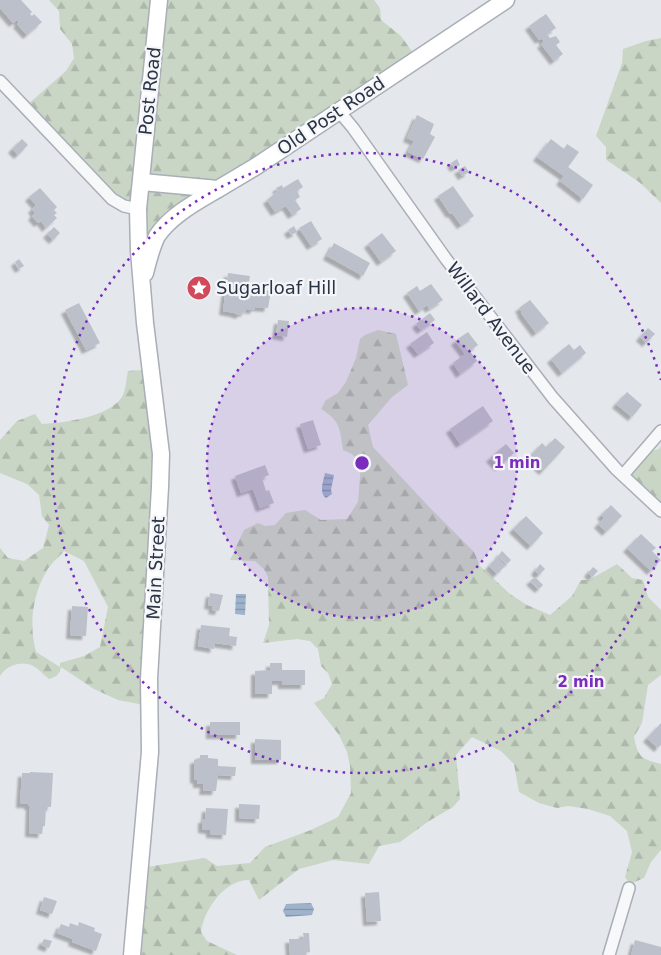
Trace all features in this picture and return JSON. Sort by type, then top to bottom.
[{"type":"main road","name":"Post Road","points":[[142,182],[159,0]]},
{"type":"main road","name":"Old Post Road","points":[[142,285],[150,252],[158,236],[172,220],[506,0]]},
{"type":"main road","points":[[142,182],[218,189]]},
{"type":"main road","name":"Main Street","points":[[132,955],[150,752],[149,679],[161,454],[144,323],[138,209],[142,182]]},
{"type":"street","points":[[0,81],[112,199],[124,206],[138,209]]},
{"type":"street","name":"Willard Avenue","points":[[338,110],[353,128],[446,259],[552,398],[623,475],[661,511]]},
{"type":"street","points":[[623,475],[661,431]]},
{"type":"street","points":[[609,955],[630,888]]},
{"type":"green space","points":[[49,0],[374,0],[380,8],[381,20],[401,36],[418,60],[164,232],[145,276],[140,211],[127,208],[26,106],[66,71],[74,58],[72,44],[60,29],[59,11]]},
{"type":"green space","points":[[661,38],[661,203],[639,182],[606,159],[606,147],[596,136],[622,63],[623,49]]},
{"type":"green space","points":[[378,330],[396,334],[408,385],[392,397],[368,425],[373,447],[474,552],[480,566],[510,594],[527,605],[550,615],[572,596],[581,580],[589,580],[617,564],[632,578],[643,580],[648,597],[661,610],[661,675],[648,685],[642,723],[634,737],[641,756],[661,764],[661,850],[651,862],[644,878],[630,884],[625,877],[632,852],[627,831],[610,816],[588,809],[568,806],[557,808],[539,803],[519,792],[514,764],[501,751],[472,737],[456,755],[460,799],[453,807],[429,821],[400,842],[379,846],[369,864],[333,860],[299,869],[259,900],[249,880],[240,881],[224,891],[211,906],[201,932],[207,941],[237,955],[132,955],[140,868],[205,858],[217,866],[250,863],[265,847],[311,830],[338,817],[351,793],[350,766],[347,752],[339,735],[314,703],[324,698],[332,684],[328,673],[321,666],[318,649],[310,641],[297,639],[263,643],[269,625],[268,577],[264,569],[255,561],[230,560],[244,530],[258,523],[265,526],[275,525],[286,513],[305,510],[321,520],[347,519],[358,502],[361,464],[352,454],[343,450],[340,431],[336,422],[328,413],[321,409],[326,400],[338,393],[346,382],[356,358],[360,339]]},
{"type":"green space","points":[[154,369],[156,374],[149,706],[118,700],[94,689],[61,667],[57,675],[49,679],[35,667],[28,664],[14,665],[6,669],[0,676],[0,548],[8,558],[24,561],[43,548],[49,525],[42,516],[39,495],[27,484],[0,473],[0,440],[17,421],[35,414],[42,424],[85,418],[107,410],[122,397],[128,371]],"holes":[[[64,551],[84,561],[108,607],[100,647],[84,656],[60,663],[60,667],[36,652],[32,621],[35,601],[46,572]]]},
{"type":"green space","points":[[661,446],[661,510],[626,477],[648,452],[659,449]]},
{"type":"water","points":[[325,473],[334,475],[332,494],[326,498],[322,490]]},
{"type":"water","points":[[236,594],[246,594],[245,615],[235,614]]},
{"type":"water","points":[[311,903],[314,909],[312,915],[286,917],[283,911],[286,904]]},
{"type":"building","points":[[0,0],[21,0],[32,12],[30,14],[32,16],[34,14],[42,22],[27,35],[17,24],[19,22],[17,20],[13,23],[0,8]]},
{"type":"building","points":[[546,14],[556,28],[547,34],[550,38],[556,36],[560,42],[556,45],[563,54],[554,61],[541,44],[544,42],[542,38],[539,40],[529,26]]},
{"type":"building","points":[[417,115],[434,124],[430,134],[435,137],[423,159],[408,152],[414,141],[407,138]]},
{"type":"building","points":[[22,139],[28,145],[18,155],[12,149]]},
{"type":"building","points":[[551,139],[564,149],[567,144],[579,152],[568,167],[593,185],[583,199],[560,181],[564,176],[537,157]]},
{"type":"building","points":[[457,159],[460,165],[454,168],[451,163]]},
{"type":"building","points":[[465,166],[469,172],[462,176],[458,170]]},
{"type":"building","points":[[298,179],[303,187],[297,191],[300,197],[295,200],[301,209],[292,215],[286,206],[275,212],[267,200],[278,191],[276,188],[282,185],[283,188]]},
{"type":"building","points":[[453,186],[474,216],[461,225],[452,213],[450,214],[438,196]]},
{"type":"building","points":[[40,188],[57,207],[54,210],[57,213],[54,215],[57,218],[46,228],[41,221],[38,223],[32,216],[35,213],[32,209],[36,205],[29,197]]},
{"type":"building","points":[[311,221],[322,239],[311,246],[299,228]]},
{"type":"building","points":[[294,226],[297,232],[291,235],[288,230]]},
{"type":"building","points":[[54,227],[60,233],[53,240],[47,234]]},
{"type":"building","points":[[382,233],[396,251],[381,262],[368,244]]},
{"type":"building","points":[[334,243],[370,263],[363,276],[327,256]]},
{"type":"building","points":[[19,259],[24,266],[19,269],[15,262]]},
{"type":"building","points":[[228,273],[250,276],[248,288],[271,291],[268,308],[255,307],[254,310],[246,309],[245,313],[243,312],[239,315],[223,311]]},
{"type":"building","points":[[431,284],[443,300],[429,309],[427,305],[419,311],[407,293],[417,286],[420,291]]},
{"type":"building","points":[[530,300],[549,323],[536,333],[519,308]]},
{"type":"building","points":[[79,303],[100,343],[86,350],[65,310]]},
{"type":"building","points":[[430,313],[435,320],[421,330],[416,324]]},
{"type":"building","points":[[278,320],[289,321],[287,337],[276,335]]},
{"type":"building","points":[[648,328],[655,334],[646,343],[640,337]]},
{"type":"building","points":[[427,332],[434,343],[418,354],[410,344]]},
{"type":"building","points":[[468,332],[478,345],[470,351],[477,361],[460,374],[453,363],[465,354],[455,341]]},
{"type":"building","points":[[569,344],[574,350],[580,345],[586,353],[562,373],[551,359]]},
{"type":"building","points":[[627,392],[642,405],[632,417],[616,404]]},
{"type":"building","points":[[483,406],[493,421],[460,444],[450,429]]},
{"type":"building","points":[[313,420],[321,445],[308,449],[300,424]]},
{"type":"building","points":[[555,438],[565,447],[543,471],[529,457],[542,443],[546,447]]},
{"type":"building","points":[[506,444],[514,453],[499,467],[490,458]]},
{"type":"building","points":[[265,465],[269,475],[262,478],[266,491],[269,490],[274,503],[260,508],[253,489],[241,493],[235,476]]},
{"type":"building","points":[[611,505],[622,516],[606,532],[598,524],[604,518],[601,515]]},
{"type":"building","points":[[526,516],[543,533],[531,546],[513,529]]},
{"type":"building","points":[[641,534],[656,548],[652,551],[661,560],[651,571],[627,548]]},
{"type":"building","points":[[502,551],[511,560],[507,564],[498,556]]},
{"type":"building","points":[[497,557],[505,566],[497,574],[489,566]]},
{"type":"building","points":[[540,564],[545,569],[539,575],[535,571]]},
{"type":"building","points":[[593,567],[598,571],[592,577],[588,573]]},
{"type":"building","points":[[535,577],[543,585],[539,589],[530,581]]},
{"type":"building","points":[[210,593],[223,595],[219,611],[212,610],[213,606],[208,605]]},
{"type":"building","points":[[72,606],[88,607],[86,636],[70,635]]},
{"type":"building","points":[[201,625],[230,628],[229,636],[237,637],[236,646],[215,643],[214,649],[198,646]]},
{"type":"building","points":[[270,663],[282,663],[282,670],[305,670],[305,685],[282,685],[282,681],[272,681],[272,694],[255,694],[255,671],[270,670]]},
{"type":"building","points":[[210,722],[240,722],[240,735],[210,735]]},
{"type":"building","points":[[661,723],[661,745],[658,748],[647,738]]},
{"type":"building","points":[[255,739],[281,740],[281,760],[255,760]]},
{"type":"building","points":[[200,755],[208,755],[208,758],[218,759],[218,766],[236,767],[235,776],[218,775],[216,791],[203,791],[204,784],[197,784],[197,780],[194,779],[194,760],[200,758]]},
{"type":"building","points":[[22,773],[53,773],[51,807],[46,807],[45,826],[43,826],[42,834],[29,833],[30,806],[28,804],[20,804]]},
{"type":"building","points":[[239,804],[260,805],[259,819],[239,818]]},
{"type":"building","points":[[206,808],[228,809],[226,835],[210,834],[210,830],[202,829],[202,819],[205,819]]},
{"type":"building","points":[[379,892],[381,921],[367,922],[365,893]]},
{"type":"building","points":[[44,897],[57,901],[52,914],[40,910]]},
{"type":"building","points":[[79,922],[95,928],[94,931],[102,934],[96,951],[72,942],[73,939],[57,933],[61,924],[69,927],[70,923],[78,926]]},
{"type":"building","points":[[303,933],[309,933],[310,952],[305,953],[305,955],[290,955],[289,939],[304,939]]},
{"type":"building","points":[[44,939],[52,941],[49,948],[41,945]]},
{"type":"building","points":[[635,940],[661,947],[661,955],[631,955]]},
{"type":"place","name":"Sugarloaf Hill","points":[[199,288]]}]
